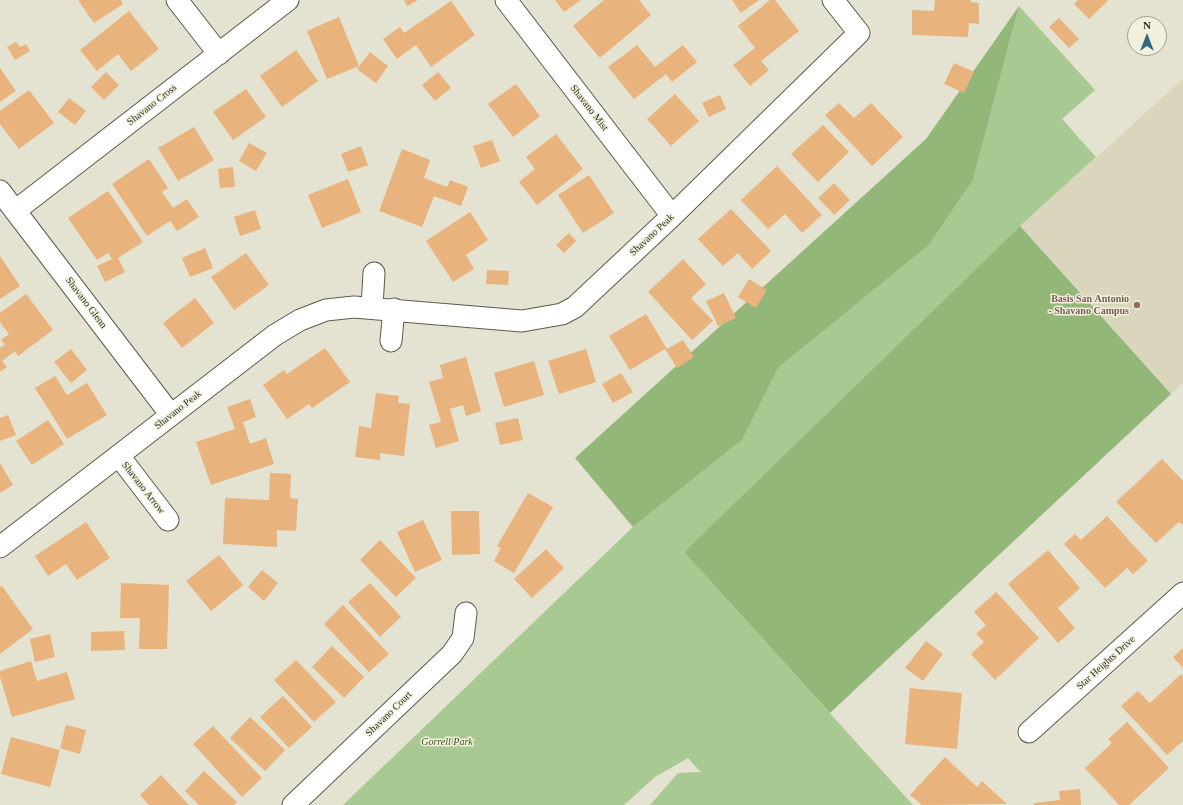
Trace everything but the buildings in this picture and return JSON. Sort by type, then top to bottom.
[{"type":"street","points":[[177,0],[218,54]]},
{"type":"street","name":"Shavano Cross","points":[[15,211],[288,0]]},
{"type":"street","name":"Shavano Mist","points":[[506,0],[672,216]]},
{"type":"street","name":"Shavano Peak","points":[[0,547],[275,335],[300,320],[326,310],[372,307],[522,321],[562,314],[575,307],[672,216],[859,33],[833,0]]},
{"type":"street","name":"Shavano Glenn","points":[[0,191],[171,415]]},
{"type":"street","points":[[372,307],[374,273]]},
{"type":"street","points":[[391,341],[394,309]]},
{"type":"street","name":"Shavano Arrow","points":[[119,456],[168,520]]},
{"type":"street","name":"Star Heights Drive","points":[[1029,732],[1183,594]]},
{"type":"street","name":"Shavano Court","points":[[293,805],[452,654],[463,638],[466,613]]},
{"type":"shaded area","name":"Basis San Antonio - Shavano Campus","points":[[1183,79],[1183,383],[1171,394],[1020,226]]},
{"type":"green space","name":"Gorrell Park","points":[[1019,6],[1095,90],[1062,119],[1096,157],[1020,226],[684,552],[913,805],[650,805],[678,773],[701,772],[688,758],[655,777],[624,805],[343,805],[633,527],[742,440],[778,368],[929,245],[973,180]]},
{"type":"green space","points":[[1019,6],[973,180],[929,245],[778,368],[742,440],[633,527],[575,458],[926,139]]},
{"type":"green space","points":[[1020,226],[1171,394],[830,713],[684,552]]},
{"type":"place","name":"Basis San Antonio - Shavano Campus","points":[[1137,305]]}]
